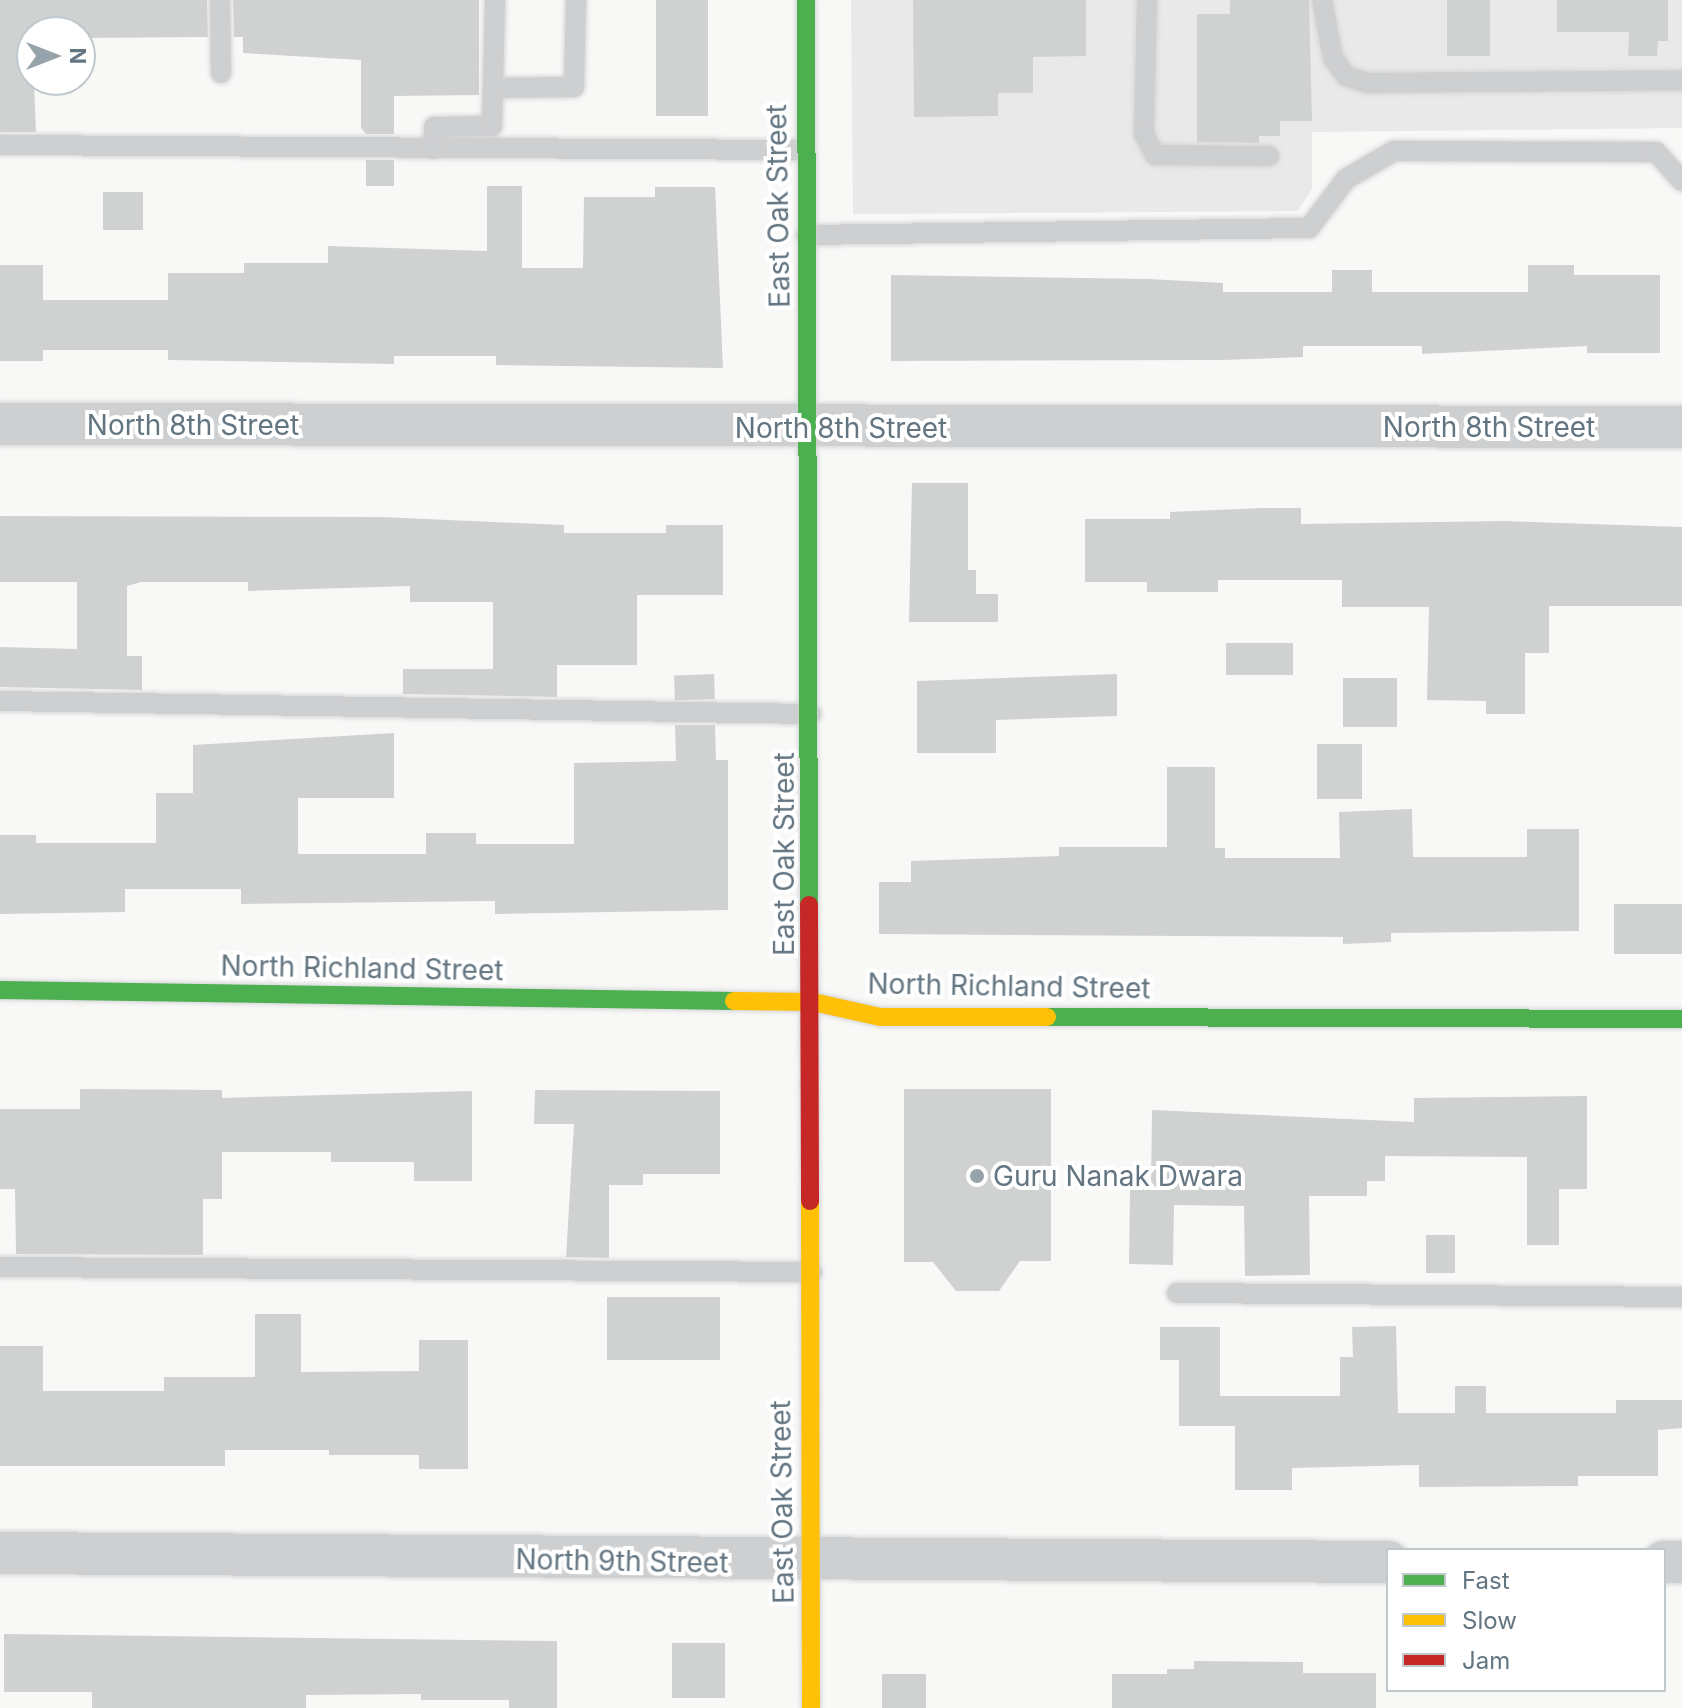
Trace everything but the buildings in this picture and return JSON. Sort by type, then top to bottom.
[{"type":"street","name":"East Oak Street","points":[[806,0],[804,150],[813,1002],[811,1708]]},
{"type":"street","name":"North 8th Street","points":[[0,424],[809,429],[1682,427]]},
{"type":"street","name":"North Richland Street","points":[[0,990],[813,1002],[880,1017],[1682,1019]]},
{"type":"street","name":"North 9th Street","points":[[0,1553],[811,1563],[1386,1562]]},
{"type":"lane","points":[[220,0],[221,73]]},
{"type":"lane","points":[[433,149],[434,127],[492,126],[495,0]]},
{"type":"lane","points":[[493,88],[574,87],[576,0]]},
{"type":"lane","points":[[1147,0],[1144,134],[1155,155],[1269,156]]},
{"type":"lane","points":[[1322,0],[1333,58],[1346,76],[1367,83],[1682,80]]},
{"type":"lane","points":[[0,145],[804,150]]},
{"type":"lane","points":[[806,235],[1309,228],[1346,179],[1394,151],[1656,152],[1682,181]]},
{"type":"lane","points":[[0,701],[811,714]]},
{"type":"lane","points":[[0,1267],[812,1272]]},
{"type":"lane","points":[[1177,1293],[1682,1297]]},
{"type":"shaded area","points":[[851,0],[1682,0],[1682,128],[1312,132],[1312,189],[1298,211],[853,214]]},
{"type":"traffic: fast","points":[[806,0],[809,905]]},
{"type":"traffic: fast","points":[[0,990],[734,1001]]},
{"type":"traffic: fast","points":[[1047,1017],[1682,1019]]},
{"type":"traffic: slow","points":[[734,1001],[813,1002],[880,1017],[1047,1017]]},
{"type":"traffic: slow","points":[[810,1201],[811,1708]]},
{"type":"traffic: jam","points":[[809,905],[810,1201]]},
{"type":"place","name":"Guru Nanak Dwara","points":[[977,1176]]}]
